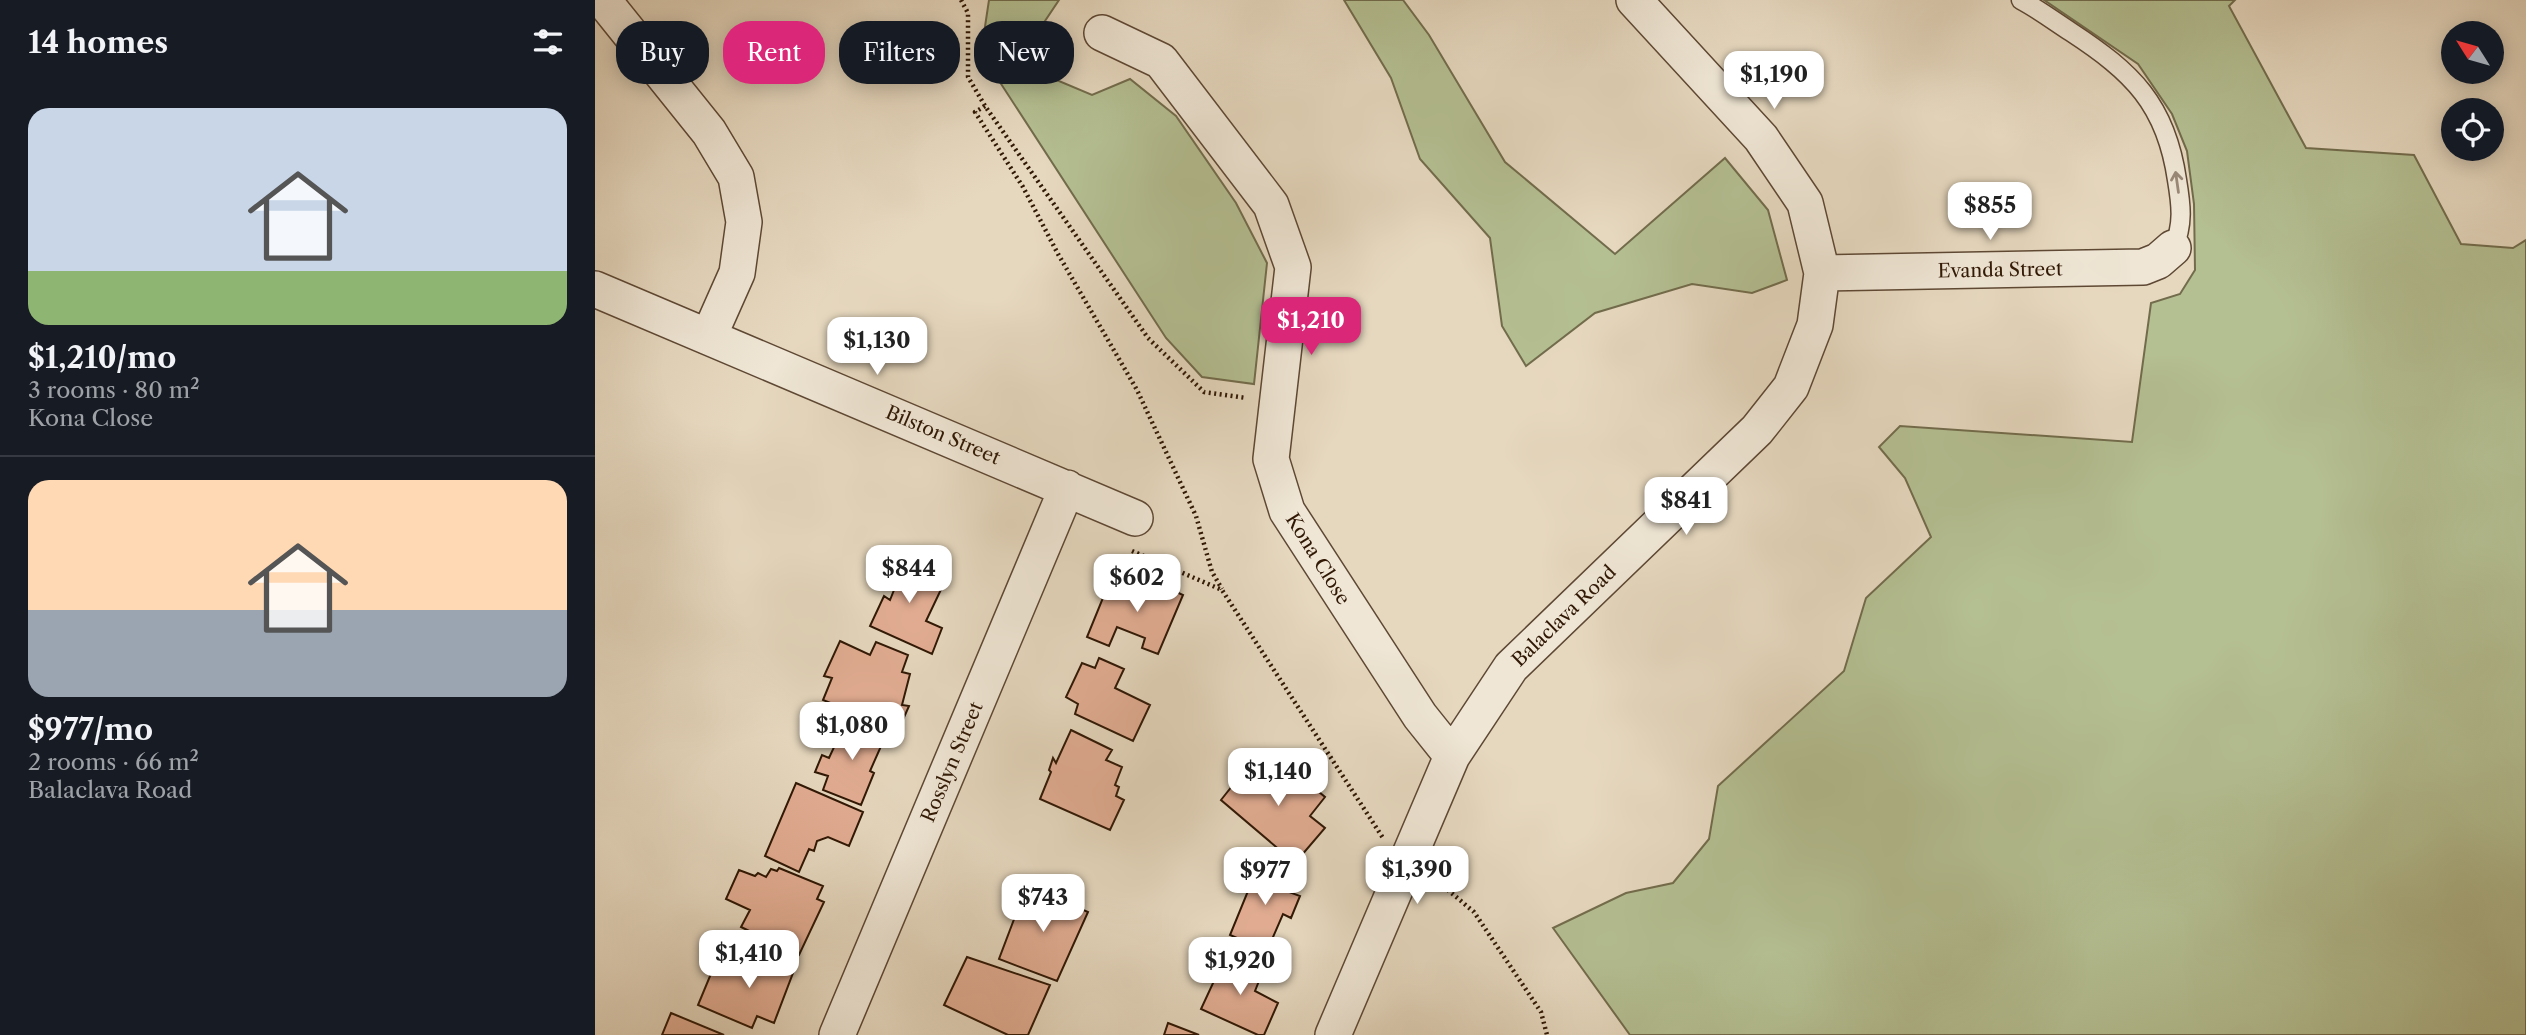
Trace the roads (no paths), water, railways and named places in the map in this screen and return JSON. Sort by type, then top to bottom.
[{"type":"street","points":[[604,0],[709,132],[736,177],[744,222],[737,273],[709,336]]},
{"type":"street","points":[[1634,0],[1761,138],[1805,203],[1822,273]]},
{"type":"street","name":"Kona Close","points":[[1102,33],[1161,61],[1271,205],[1293,267],[1271,459],[1287,511],[1420,716],[1451,756]]},
{"type":"street","name":"Evanda Street","points":[[1822,273],[2143,267],[2158,261],[2173,248]]},
{"type":"street","name":"Balaclava Road","points":[[1333,1035],[1451,756],[1511,667],[1757,430],[1791,387],[1815,325],[1822,273]]},
{"type":"street","name":"Bilston Street","points":[[595,289],[1067,488],[1127,532]]},
{"type":"street","name":"Rosslyn Street","points":[[837,1035],[1067,488]]},
{"type":"lane","points":[[2021,0],[2089,44],[2124,71],[2147,95],[2161,121],[2174,161],[2182,211],[2179,234],[2173,248]]}]
